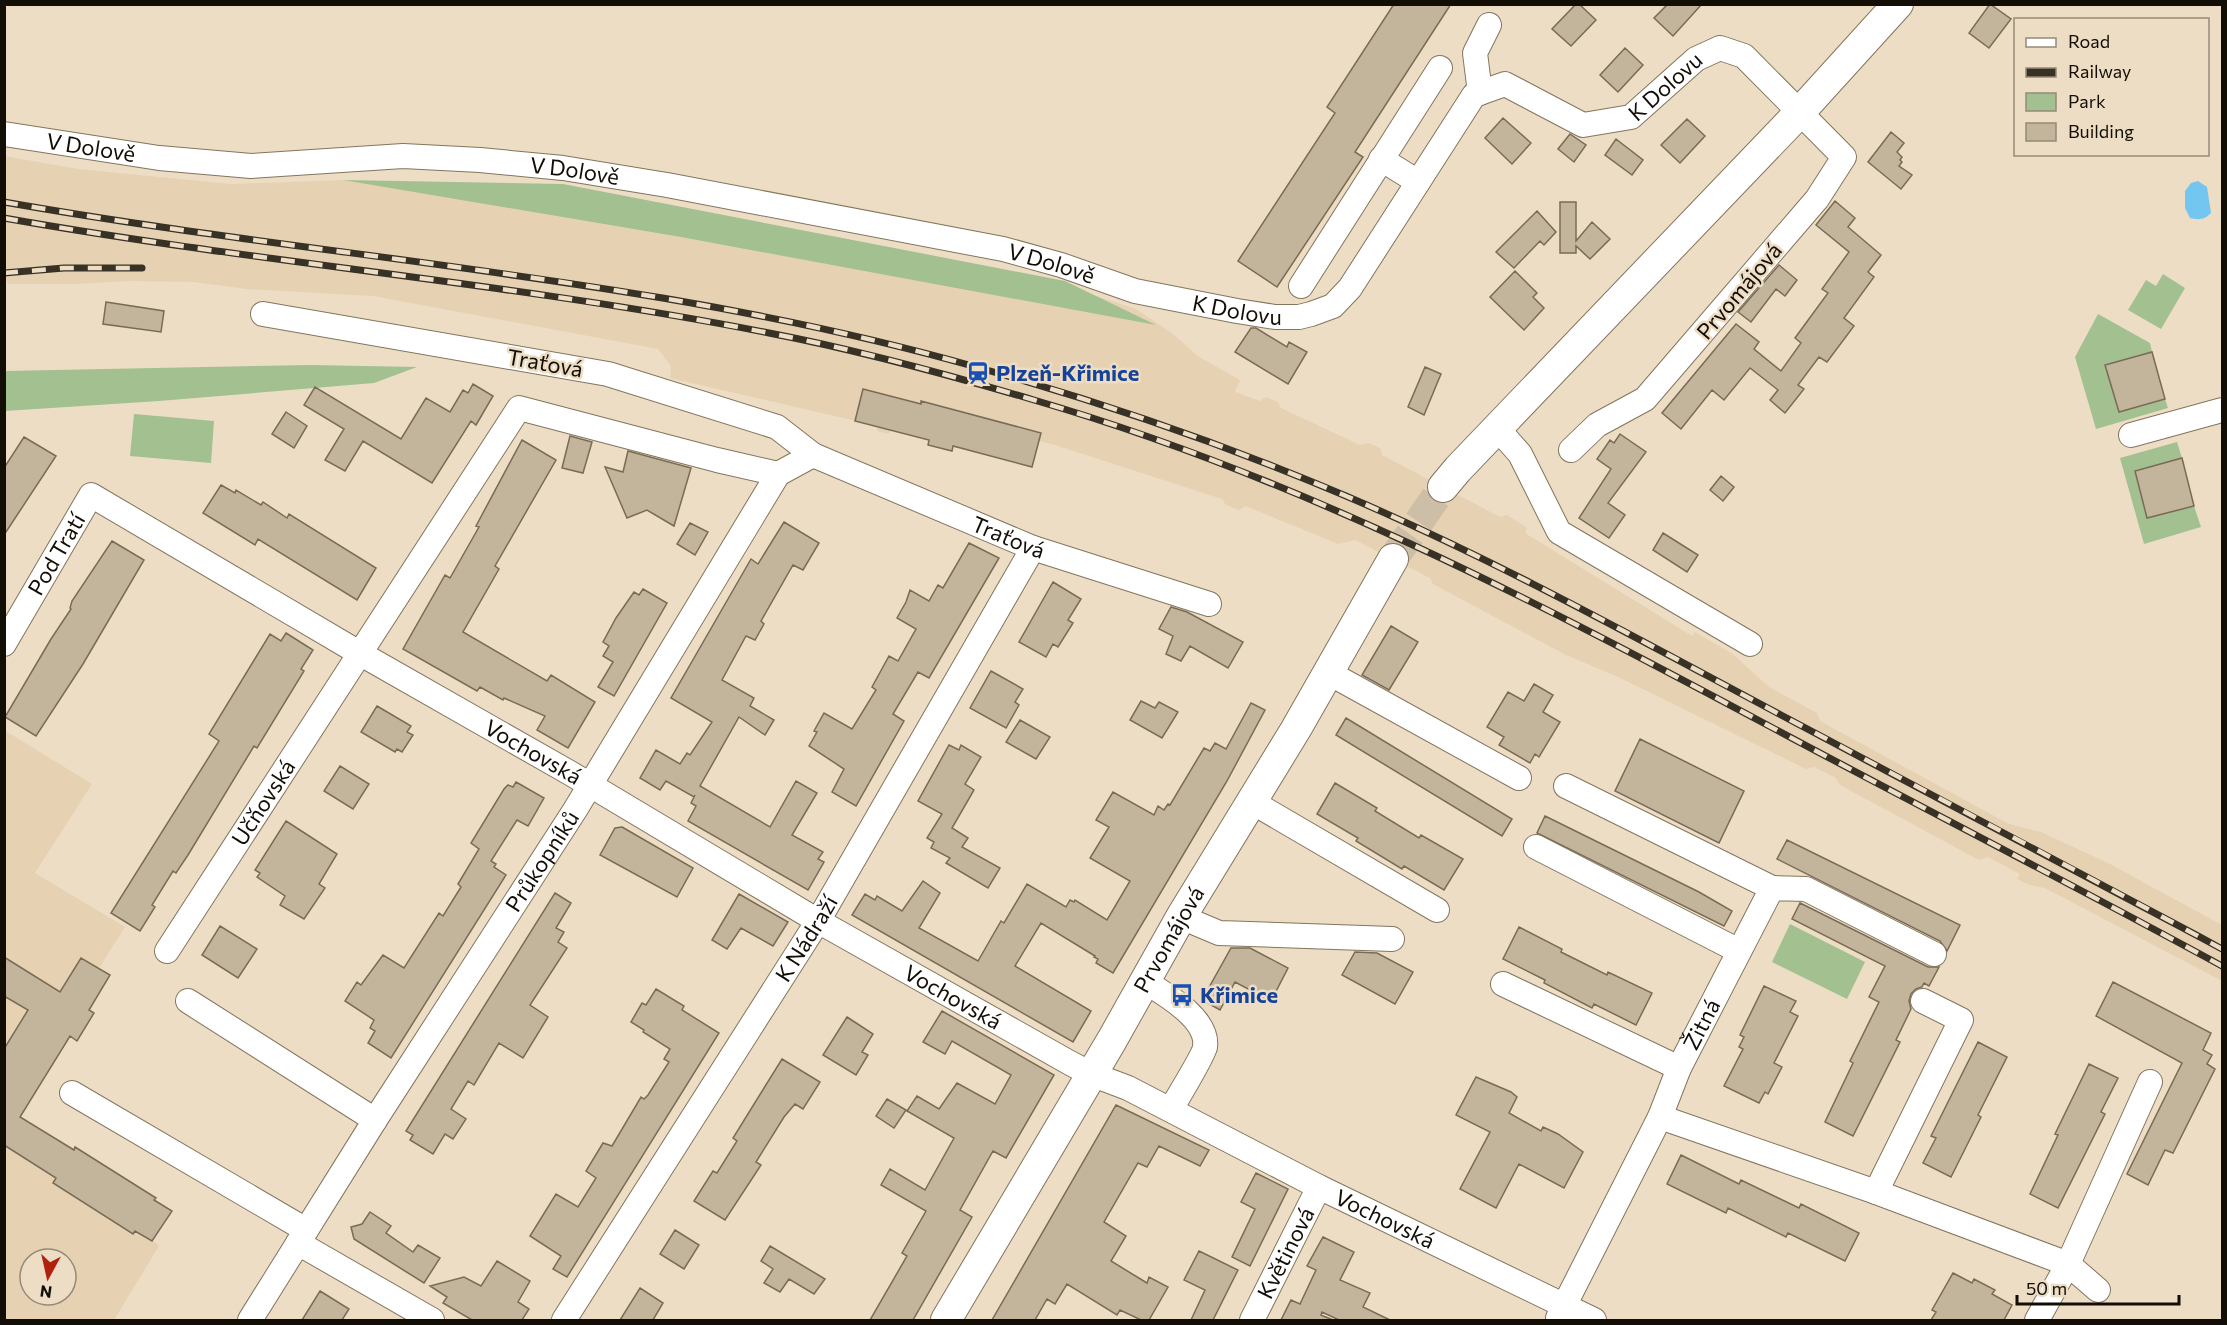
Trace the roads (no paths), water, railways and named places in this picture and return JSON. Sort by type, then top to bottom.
[{"type":"street","points":[[1443,487],[1800,112],[1898,4]]},
{"type":"street","points":[[1480,93],[1475,52],[1489,25]]},
{"type":"street","name":"K Dolovu","points":[[1135,291],[1275,317],[1299,317],[1333,306],[1350,288],[1474,94],[1505,84],[1583,125],[1631,117],[1696,59],[1720,48],[1744,56],[1800,112]]},
{"type":"street","name":"K Dolovu","points":[[1301,286],[1440,68]]},
{"type":"street","name":"Prvomájová","points":[[1571,450],[1597,425],[1645,399],[1817,199],[1845,157],[1800,112]]},
{"type":"street","name":"V Dolově","points":[[4,134],[159,158],[251,166],[403,156],[563,168],[667,185],[1003,249],[1061,265],[1135,291]]},
{"type":"street","points":[[1381,159],[1418,182]]},
{"type":"street","name":"Traťová","points":[[263,314],[608,374],[777,427],[813,455],[1033,548],[1209,604]]},
{"type":"street","name":"Učňovská","points":[[167,951],[519,408],[778,474]]},
{"type":"street","points":[[2131,435],[2223,410]]},
{"type":"street","points":[[1498,429],[1520,454],[1559,532],[1750,644]]},
{"type":"street","points":[[778,474],[813,455]]},
{"type":"street","name":"Průkopníků","points":[[250,1320],[375,1119],[590,787],[778,474]]},
{"type":"street","name":"Pod Tratí","points":[[4,645],[91,495],[361,654]]},
{"type":"street","name":"K Nádraží","points":[[564,1320],[818,921],[1033,548]]},
{"type":"street","name":"Prvomájová","points":[[946,1320],[1181,917],[1329,673],[1393,559]]},
{"type":"street","name":"Vochovská","points":[[361,654],[570,773],[818,921],[1091,1074],[1128,1088],[1171,1109],[1561,1313],[1594,1320]]},
{"type":"street","points":[[1329,673],[1519,778]]},
{"type":"street","points":[[1566,786],[1772,888],[1806,889],[1934,954]]},
{"type":"street","points":[[1252,802],[1437,910]]},
{"type":"street","points":[[1536,847],[1739,951]]},
{"type":"street","name":"Žitná","points":[[1561,1313],[1660,1117],[1679,1068],[1772,888]]},
{"type":"street","points":[[1181,917],[1219,933],[1392,939]]},
{"type":"street","points":[[1144,981],[1178,1002],[1204,1031],[1205,1049],[1171,1109]]},
{"type":"street","points":[[1503,984],[1679,1068]]},
{"type":"street","points":[[188,1001],[375,1119]]},
{"type":"street","points":[[1876,1192],[1961,1020],[1923,1001]]},
{"type":"street","points":[[2037,1320],[2068,1264],[2150,1082]]},
{"type":"street","points":[[72,1093],[432,1320]]},
{"type":"street","points":[[1660,1117],[1876,1192],[2068,1264],[2098,1290]]},
{"type":"street","name":"Květinová","points":[[1252,1320],[1318,1187]]},
{"type":"water","points":[[2198,181],[2207,187],[2211,213],[2199,219],[2190,218],[2185,208],[2185,191],[2191,183]]},
{"type":"tunnel","points":[[1393,559],[1443,487]]},
{"type":"railway","points":[[4,202],[126,222],[615,290],[736,311],[857,336],[976,367],[1117,410],[1301,477],[1512,573],[2222,949]]},
{"type":"railway","points":[[4,218],[195,248],[578,300],[769,333],[935,372],[1131,431],[1226,465],[1319,503],[1502,587],[1681,679],[2222,966]]},
{"type":"railway","points":[[4,273],[64,268],[142,268]]},
{"type":"place","name":"Plzeň-Křimice","points":[[978,373]]},
{"type":"place","name":"Křimice","points":[[1182,995]]}]
